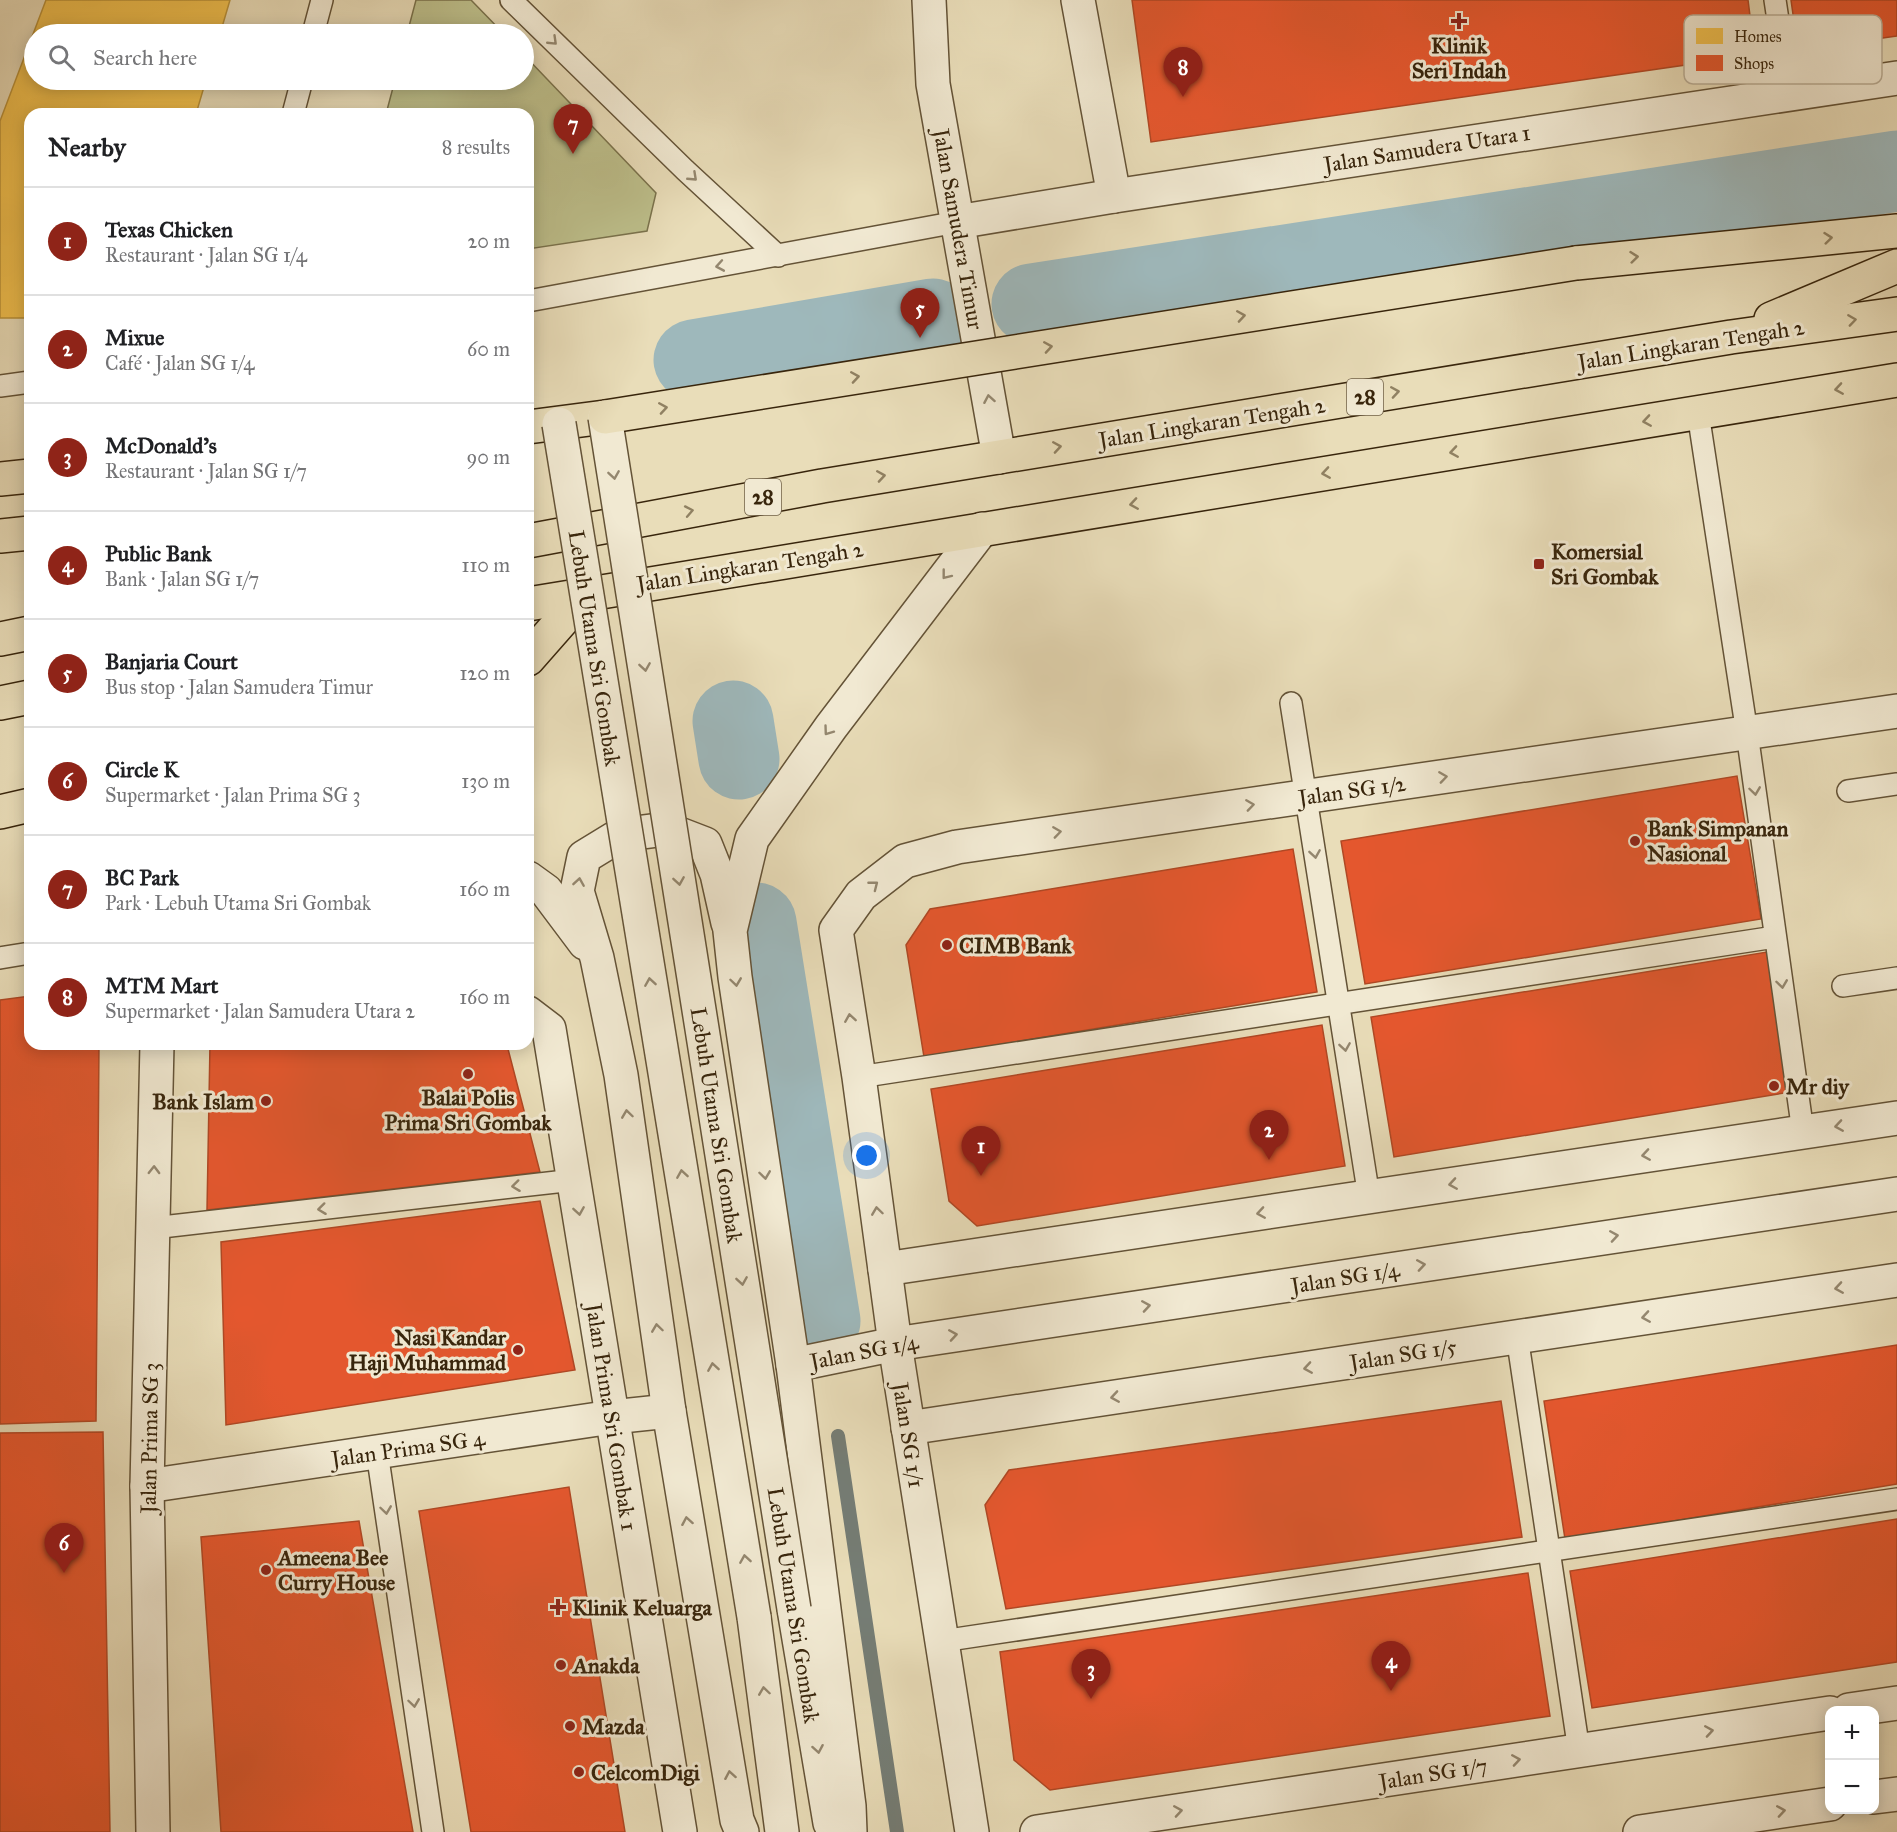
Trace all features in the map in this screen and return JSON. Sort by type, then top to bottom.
[{"type":"main road","points":[[543,425],[1576,262],[1897,231]]},
{"type":"main road","points":[[1731,336],[1897,266]]},
{"type":"main road","name":"Jalan Lingkaran Tengah 2","points":[[534,540],[822,486],[1731,336],[1897,314]]},
{"type":"main road","name":"Jalan Lingkaran Tengah 2","points":[[534,603],[1897,380]]},
{"type":"main road","points":[[0,480],[24,478]]},
{"type":"main road","points":[[0,536],[24,534]]},
{"type":"main road","points":[[534,652],[586,593]]},
{"type":"main road","points":[[0,639],[24,634]]},
{"type":"main road","points":[[0,703],[24,698]]},
{"type":"main road","points":[[0,812],[24,806]]},
{"type":"street","name":"Jalan Samudera Timur","points":[[929,0],[933,84],[999,457]]},
{"type":"street","points":[[1078,0],[1114,196]]},
{"type":"street","name":"Jalan Samudera Utara 1","points":[[1882,80],[1897,78]]},
{"type":"street","name":"Jalan Samudera Utara 1","points":[[957,222],[1114,196],[1854,84]]},
{"type":"street","name":"Lebuh Utama Sri Gombak","points":[[605,417],[794,1609],[832,1832]]},
{"type":"street","name":"Lebuh Utama Sri Gombak","points":[[543,425],[754,1617],[782,1832]]},
{"type":"street","name":"Lebuh Utama Sri Gombak","points":[[850,1832],[849,1806],[793,1365],[730,931],[752,839],[831,727],[982,529]]},
{"type":"street","name":"Jalan SG 1/2","points":[[836,930],[861,895],[905,861],[957,847],[1897,711]]},
{"type":"street","points":[[730,931],[717,874],[705,844],[666,829],[620,835],[584,857],[577,891],[597,958],[624,1092],[669,1411],[737,1820],[742,1832]]},
{"type":"street","points":[[534,882],[546,891],[597,958]]},
{"type":"street","name":"Jalan SG 1/1","points":[[836,930],[859,1077],[895,1344],[972,1832]]},
{"type":"street","name":"Jalan Prima Sri Gombak 1","points":[[534,1018],[549,1029],[680,1832]]},
{"type":"street","name":"Jalan Prima SG 3","points":[[153,1832],[147,1486],[157,1050]]},
{"type":"street","points":[[885,1269],[1897,1118]]},
{"type":"street","name":"Jalan SG 1/4","points":[[793,1365],[895,1344],[1897,1194]]},
{"type":"street","name":"Jalan SG 1/5","points":[[908,1428],[1897,1280]]},
{"type":"street","name":"Jalan Prima SG 4","points":[[147,1486],[612,1417],[669,1411]]},
{"type":"street","points":[[1876,1706],[1897,1703]]},
{"type":"street","name":"Jalan SG 1/7","points":[[1037,1832],[1825,1714]]},
{"type":"street","points":[[1879,1796],[1897,1794]]},
{"type":"street","points":[[1640,1832],[1825,1805]]},
{"type":"lane","points":[[316,24],[322,0]]},
{"type":"lane","points":[[511,0],[685,170],[778,256]]},
{"type":"lane","points":[[1775,0],[1777,15]]},
{"type":"lane","points":[[1788,84],[1789,93]]},
{"type":"lane","points":[[295,108],[299,90]]},
{"type":"lane","points":[[534,300],[957,222]]},
{"type":"lane","points":[[0,386],[24,383]]},
{"type":"lane","points":[[1698,412],[1747,733],[1803,1132]]},
{"type":"lane","points":[[1291,703],[1369,1197]]},
{"type":"lane","points":[[1848,791],[1897,784]]},
{"type":"lane","points":[[859,1077],[1775,938]]},
{"type":"lane","points":[[0,958],[24,954]]},
{"type":"lane","points":[[1843,986],[1897,978]]},
{"type":"lane","points":[[153,1228],[574,1180]]},
{"type":"lane","points":[[1517,1336],[1579,1751]]},
{"type":"lane","points":[[377,1452],[433,1832]]},
{"type":"lane","points":[[942,1641],[1897,1499]]},
{"type":"green space","points":[[416,0],[471,0],[494,24],[410,24]]},
{"type":"green space","points":[[534,65],[656,193],[647,231],[534,248],[534,108],[388,108],[392,90],[534,90]]},
{"type":"building: Homes","points":[[46,0],[230,0],[223,24],[37,24]]},
{"type":"building: Homes","points":[[24,58],[24,90],[203,90],[198,108],[24,108],[24,318],[0,318],[0,121]]},
{"type":"building: Shops","points":[[1132,0],[1748,0],[1750,15],[1684,15],[1684,65],[1151,142]]},
{"type":"building: Shops","points":[[1791,0],[1897,0],[1897,36],[1882,38],[1882,15],[1793,15]]},
{"type":"building: Shops","points":[[1737,776],[1761,919],[1365,984],[1341,841]]},
{"type":"building: Shops","points":[[1293,849],[1317,992],[924,1057],[906,945],[930,909]]},
{"type":"building: Shops","points":[[1767,952],[1790,1092],[1394,1157],[1371,1017]]},
{"type":"building: Shops","points":[[24,997],[24,1050],[99,1050],[96,1421],[0,1424],[0,1000]]},
{"type":"building: Shops","points":[[1322,1025],[1345,1166],[977,1226],[949,1201],[931,1089]]},
{"type":"building: Shops","points":[[210,1050],[508,1050],[540,1172],[207,1210]]},
{"type":"building: Shops","points":[[540,1201],[575,1370],[226,1425],[221,1242]]},
{"type":"building: Shops","points":[[1897,1345],[1897,1484],[1565,1539],[1544,1401]]},
{"type":"building: Shops","points":[[1501,1401],[1522,1537],[1006,1609],[985,1505],[1009,1470]]},
{"type":"building: Shops","points":[[103,1432],[110,1832],[0,1832],[0,1433]]},
{"type":"building: Shops","points":[[569,1487],[625,1832],[471,1832],[419,1511]]},
{"type":"building: Shops","points":[[1897,1519],[1897,1662],[1592,1708],[1570,1571]]},
{"type":"building: Shops","points":[[359,1521],[413,1832],[221,1832],[201,1537]]},
{"type":"building: Shops","points":[[1528,1573],[1550,1716],[1050,1790],[1014,1760],[1000,1652]]},
{"type":"waterway","points":[[1032,304],[1897,171]]},
{"type":"waterway","points":[[694,360],[933,319]]},
{"type":"waterway","points":[[733,721],[739,759]]},
{"type":"waterway","points":[[756,923],[820,1321]]},
{"type":"waterway","points":[[838,1436],[897,1832]]},
{"type":"place","name":"Klinik Seri Indah","points":[[1459,21]]},
{"type":"place","name":"MTM Mart","points":[[1183,97]]},
{"type":"place","name":"BC Park","points":[[573,154]]},
{"type":"place","name":"Banjaria Court","points":[[920,338]]},
{"type":"place","name":"Komersial Sri Gombak","points":[[1539,564]]},
{"type":"place","name":"Bank Simpanan Nasional","points":[[1635,841]]},
{"type":"place","name":"CIMB Bank","points":[[947,945]]},
{"type":"place","name":"Balai Polis Prima Sri Gombak","points":[[468,1074]]},
{"type":"place","name":"Mr diy","points":[[1774,1086]]},
{"type":"place","name":"Bank Islam","points":[[266,1101]]},
{"type":"place","name":"Mixue","points":[[1269,1160]]},
{"type":"place","name":"Texas Chicken","points":[[981,1176]]},
{"type":"place","name":"Nasi Kandar Haji Muhammad","points":[[518,1350]]},
{"type":"place","name":"Ameena Bee Curry House","points":[[266,1570]]},
{"type":"place","name":"Circle K","points":[[64,1573]]},
{"type":"place","name":"Klinik Keluarga","points":[[558,1607]]},
{"type":"place","name":"Anakda","points":[[561,1665]]},
{"type":"place","name":"Public Bank","points":[[1391,1691]]},
{"type":"place","name":"McDonald's","points":[[1091,1699]]},
{"type":"place","name":"Mazda","points":[[570,1726]]},
{"type":"place","name":"CelcomDigi","points":[[579,1772]]}]
